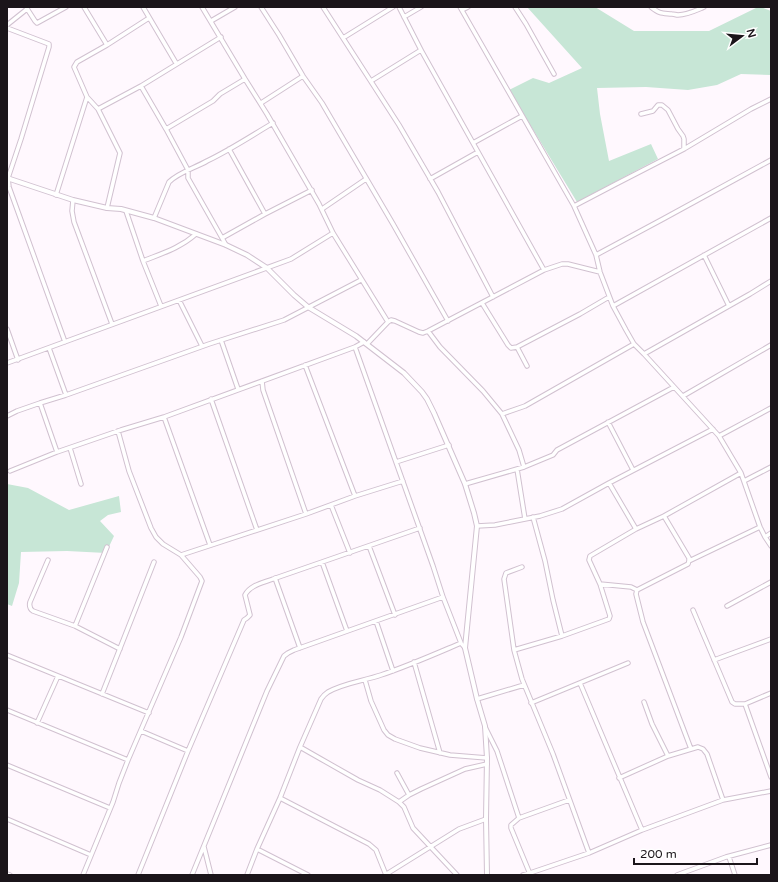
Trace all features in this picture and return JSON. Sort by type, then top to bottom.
[{"type":"street","points":[[65,342],[8,187],[7,178],[21,139],[49,44],[7,26],[26,8],[37,23],[66,7]]},
{"type":"street","points":[[84,7],[107,45]]},
{"type":"street","points":[[150,7],[144,9],[176,63]]},
{"type":"street","points":[[202,7],[312,190],[333,233],[388,322]]},
{"type":"street","points":[[211,21],[234,7]]},
{"type":"street","points":[[261,7],[303,76],[322,103],[448,321]]},
{"type":"street","points":[[323,7],[398,125],[430,180],[493,297]]},
{"type":"street","points":[[343,38],[394,7]]},
{"type":"street","points":[[399,7],[421,50],[544,270]]},
{"type":"street","points":[[404,17],[421,7]]},
{"type":"street","points":[[468,7],[461,9],[574,206],[596,255],[600,272],[609,297],[626,330],[634,344],[719,436],[741,473],[760,527],[771,546]]},
{"type":"street","points":[[515,7],[554,74]]},
{"type":"street","points":[[651,7],[664,14],[678,15],[687,14],[704,7]]},
{"type":"street","points":[[107,208],[120,153],[98,109],[87,97],[74,67],[77,62],[149,18]]},
{"type":"street","points":[[98,109],[141,86],[176,63],[221,37]]},
{"type":"street","points":[[370,81],[421,50]]},
{"type":"street","points":[[261,103],[303,76]]},
{"type":"street","points":[[166,129],[213,101],[220,94],[245,79]]},
{"type":"street","points":[[141,86],[188,170],[188,178],[226,245]]},
{"type":"street","points":[[56,195],[87,97]]},
{"type":"street","points":[[574,206],[684,149],[751,109],[771,99]]},
{"type":"street","points":[[641,114],[653,111],[658,105],[662,105],[668,110],[683,136],[684,149]]},
{"type":"street","points":[[473,143],[522,116]]},
{"type":"street","points":[[154,218],[169,182],[172,179],[230,149],[272,123]]},
{"type":"street","points":[[230,149],[265,214]]},
{"type":"street","points":[[430,180],[478,152]]},
{"type":"street","points":[[596,255],[663,220],[771,160]]},
{"type":"street","points":[[7,178],[73,200],[154,218],[226,245],[247,255],[267,268],[308,307],[349,331],[404,373],[422,392],[427,399],[449,445],[465,484],[477,526],[465,648],[485,726],[497,751],[518,818]]},
{"type":"street","points":[[322,209],[366,179]]},
{"type":"street","points":[[222,238],[312,190]]},
{"type":"street","points":[[73,200],[72,210],[74,222],[112,324]]},
{"type":"street","points":[[126,211],[143,261],[161,306]]},
{"type":"street","points":[[613,306],[771,218]]},
{"type":"street","points":[[7,363],[291,259],[333,233]]},
{"type":"street","points":[[143,261],[177,248],[196,234]]},
{"type":"street","points":[[704,255],[729,306]]},
{"type":"street","points":[[10,471],[57,452],[164,416],[355,347],[365,343],[391,320],[423,333],[544,270],[562,264],[568,264],[600,272]]},
{"type":"street","points":[[7,416],[202,346],[284,320],[361,280]]},
{"type":"street","points":[[644,354],[770,283]]},
{"type":"street","points":[[482,303],[511,348],[517,347],[609,297]]},
{"type":"street","points":[[179,300],[202,346]]},
{"type":"street","points":[[7,329],[18,360]]},
{"type":"street","points":[[428,331],[440,347],[483,391],[502,414],[519,450],[524,467]]},
{"type":"street","points":[[221,340],[238,389]]},
{"type":"street","points":[[502,414],[525,406],[634,344]]},
{"type":"street","points":[[683,396],[771,345]]},
{"type":"street","points":[[355,347],[420,528],[443,597],[461,643],[465,648]]},
{"type":"street","points":[[517,347],[527,366]]},
{"type":"street","points":[[48,348],[66,396]]},
{"type":"street","points":[[305,364],[355,496]]},
{"type":"street","points":[[262,381],[263,390],[306,514]]},
{"type":"street","points":[[255,383],[263,390]]},
{"type":"street","points":[[465,484],[524,467],[553,455],[557,450],[674,387]]},
{"type":"street","points":[[211,399],[258,530]]},
{"type":"street","points":[[40,403],[57,452]]},
{"type":"street","points":[[719,436],[771,408]]},
{"type":"street","points":[[164,416],[210,545]]},
{"type":"street","points":[[608,422],[633,470]]},
{"type":"street","points":[[477,526],[495,526],[562,510],[633,470],[713,429]]},
{"type":"street","points":[[82,875],[128,760],[181,637],[202,581],[181,554],[163,544],[156,537],[151,528],[129,471],[118,431]]},
{"type":"street","points":[[396,462],[449,445]]},
{"type":"street","points":[[70,448],[81,484]]},
{"type":"street","points":[[744,481],[771,467]]},
{"type":"street","points":[[517,469],[525,519]]},
{"type":"street","points":[[514,650],[562,636],[609,618],[610,616],[600,584],[589,560],[590,556],[741,473]]},
{"type":"street","points":[[181,554],[258,530],[403,481]]},
{"type":"street","points":[[609,483],[636,530]]},
{"type":"street","points":[[331,505],[350,552]]},
{"type":"street","points":[[664,516],[690,561]]},
{"type":"street","points":[[533,517],[545,561],[562,636]]},
{"type":"street","points":[[637,590],[688,564],[690,561],[760,527]]},
{"type":"street","points":[[138,875],[188,751],[244,620],[250,615],[245,594],[255,586],[276,578],[420,528]]},
{"type":"street","points":[[765,537],[771,533]]},
{"type":"street","points":[[369,546],[395,614]]},
{"type":"street","points":[[75,626],[107,547]]},
{"type":"street","points":[[48,560],[30,602],[30,607],[34,611],[75,626],[120,649]]},
{"type":"street","points":[[102,694],[154,562]]},
{"type":"street","points":[[322,562],[347,631]]},
{"type":"street","points":[[522,567],[506,573],[504,579],[514,650],[524,685],[553,754],[589,853]]},
{"type":"street","points":[[276,578],[300,648]]},
{"type":"street","points":[[727,606],[771,582]]},
{"type":"street","points":[[600,584],[631,587],[637,590]]},
{"type":"street","points":[[637,590],[636,594],[643,622],[691,749]]},
{"type":"street","points":[[192,875],[267,691],[284,656],[288,652],[443,597]]},
{"type":"street","points":[[693,610],[732,702],[735,704],[745,704],[771,693]]},
{"type":"street","points":[[376,621],[393,671]]},
{"type":"street","points":[[714,660],[771,639]]},
{"type":"street","points":[[247,875],[300,748],[324,695],[327,692],[347,684],[393,671],[461,643]]},
{"type":"street","points":[[7,655],[148,713]]},
{"type":"street","points":[[414,662],[440,753]]},
{"type":"street","points":[[531,703],[628,663]]},
{"type":"street","points":[[37,723],[58,676]]},
{"type":"street","points":[[365,680],[371,702],[384,730],[395,739],[440,753],[487,758]]},
{"type":"street","points":[[580,683],[642,830]]},
{"type":"street","points":[[477,699],[524,685]]},
{"type":"street","points":[[644,702],[652,724],[668,756]]},
{"type":"street","points":[[745,704],[771,777]]},
{"type":"street","points":[[7,710],[128,760]]},
{"type":"street","points":[[485,726],[487,758],[487,875]]},
{"type":"street","points":[[141,731],[188,751]]},
{"type":"street","points":[[619,778],[668,756],[698,747],[703,749],[707,754],[723,800]]},
{"type":"street","points":[[300,748],[321,758],[358,780],[380,790],[399,802],[404,807],[413,828],[457,875]]},
{"type":"street","points":[[399,802],[421,788],[464,769],[487,764]]},
{"type":"street","points":[[7,765],[110,808]]},
{"type":"street","points":[[397,773],[408,795]]},
{"type":"street","points":[[522,875],[530,874],[589,853],[642,830],[723,800],[771,790]]},
{"type":"street","points":[[280,798],[369,844],[376,850],[386,875],[459,829],[486,819]]},
{"type":"street","points":[[530,874],[511,825],[518,818],[569,800]]},
{"type":"street","points":[[7,818],[91,855]]},
{"type":"street","points":[[677,875],[729,856],[771,845]]},
{"type":"street","points":[[204,846],[211,875]]},
{"type":"street","points":[[257,849],[308,875]]},
{"type":"street","points":[[729,856],[735,875]]},
{"type":"green space","points":[[527,7],[595,7],[634,31],[709,31],[758,7],[761,7],[771,11],[771,75],[741,74],[717,85],[688,90],[646,87],[597,88],[600,114],[609,161],[651,144],[658,159],[577,202],[509,90],[533,78],[549,83],[582,68]]},
{"type":"green space","points":[[7,484],[28,488],[69,510],[119,496],[121,512],[108,515],[100,521],[114,536],[106,553],[67,551],[21,552],[19,583],[12,606],[7,604]]}]
